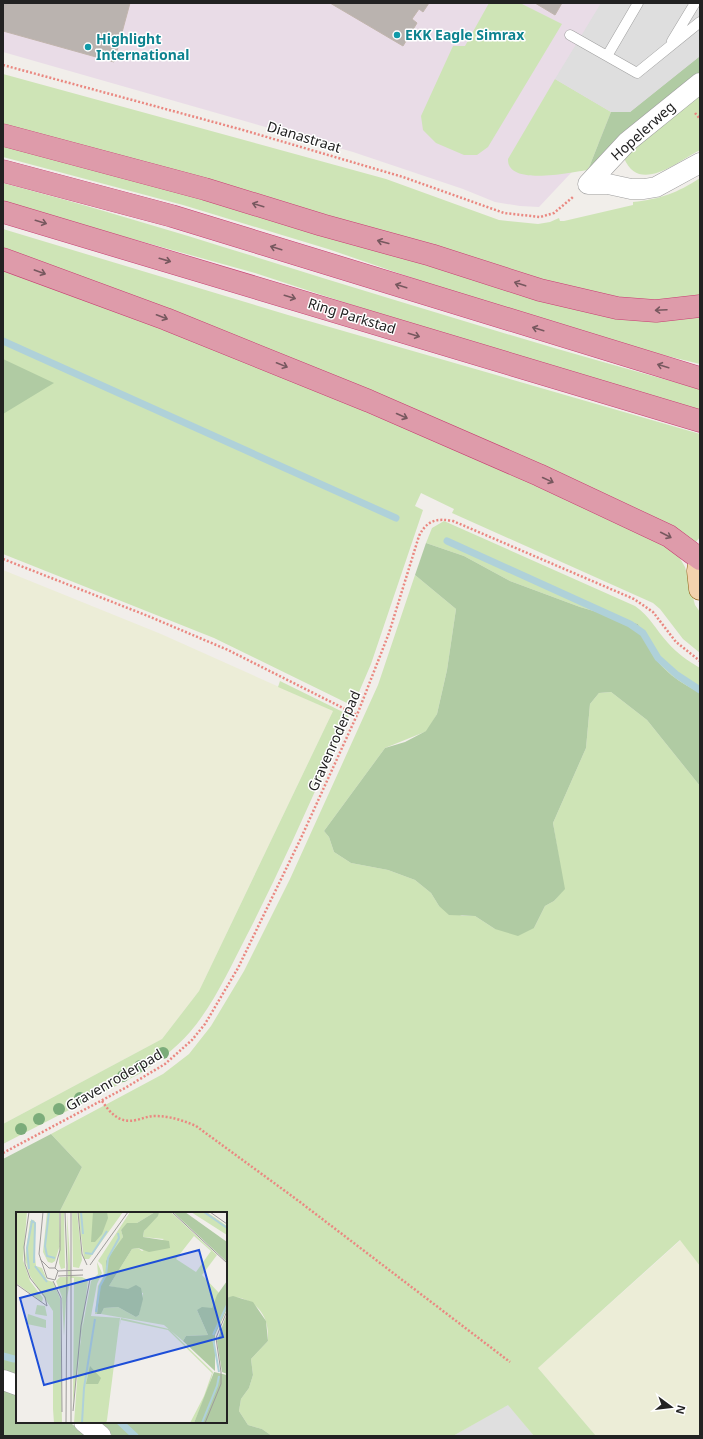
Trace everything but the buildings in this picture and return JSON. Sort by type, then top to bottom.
[{"type":"highway","points":[[3,135],[205,189],[322,225],[431,255],[547,292],[617,308],[656,311],[700,306]]},
{"type":"highway","points":[[3,171],[172,216],[700,378]]},
{"type":"highway","name":"Ring Parkstad","points":[[3,212],[700,421]]},
{"type":"highway","points":[[3,259],[166,318],[369,401],[539,475],[669,536],[692,551],[700,559]]},
{"type":"main road","points":[[700,559],[698,571],[700,589]]},
{"type":"street","name":"Hopelerweg","points":[[588,184],[626,142],[700,83]]},
{"type":"street","points":[[588,184],[608,184],[631,189],[656,187],[700,163]]},
{"type":"street","points":[[3,1380],[16,1385]]},
{"type":"street","points":[[85,1423],[101,1436]]},
{"type":"lane","points":[[607,56],[638,3]]},
{"type":"lane","points":[[669,47],[695,3]]},
{"type":"lane","points":[[570,35],[637,73],[700,22]]},
{"type":"path","name":"Dianastraat","points":[[3,65],[243,130],[403,177],[504,213],[540,217],[554,213],[588,184]]},
{"type":"path","name":"Gravenroderpad","points":[[3,1153],[102,1100],[165,1064],[192,1040],[205,1024],[238,968],[301,838],[357,715],[389,633],[419,536],[427,524],[434,520],[453,521],[634,599],[653,612],[676,642],[700,661]]},
{"type":"path","points":[[3,559],[148,616],[228,650],[357,715]]},
{"type":"path","points":[[102,1100],[111,1114],[122,1120],[134,1121],[152,1116],[165,1116],[179,1118],[196,1126],[302,1203],[510,1362]]},
{"type":"shaded area","points":[[3,3],[700,3],[700,56],[601,141],[539,207],[520,206],[495,202],[463,189],[353,152],[3,52]]},
{"type":"shaded area","points":[[601,3],[700,3],[700,56],[630,112],[611,112],[555,79]]},
{"type":"shaded area","points":[[508,1404],[534,1436],[453,1436]]},
{"type":"green space","points":[[489,3],[522,4],[562,24],[488,147],[477,155],[464,155],[436,143],[423,130],[421,116],[453,46],[465,46]]},
{"type":"green space","points":[[700,56],[700,73],[672,94],[588,170],[611,112],[630,112]]},
{"type":"green space","points":[[3,74],[386,179],[499,220],[538,224],[550,222],[559,218],[560,221],[564,221],[633,205],[633,202],[660,197],[684,188],[700,178],[700,297],[678,301],[617,299],[543,283],[3,128]]},
{"type":"green space","points":[[555,79],[611,112],[588,170],[542,176],[518,173],[510,168],[508,159]]},
{"type":"green space","points":[[700,92],[700,150],[670,167],[649,175],[639,174],[631,169],[624,158]]},
{"type":"green space","points":[[3,143],[202,197],[430,265],[700,314],[700,364],[576,334],[328,249],[183,205],[3,157]]},
{"type":"green space","points":[[3,183],[152,225],[436,313],[700,389],[700,410],[468,343],[255,273],[3,203]]},
{"type":"green space","points":[[3,229],[288,315],[700,434],[700,537],[696,542],[619,505],[3,252]]},
{"type":"green space","points":[[3,267],[359,403],[666,544],[678,555],[685,567],[695,605],[700,612],[700,653],[683,639],[660,609],[653,603],[452,513],[454,509],[421,493],[415,506],[423,510],[371,664],[353,706],[214,638],[3,554]]},
{"type":"green space","points":[[3,359],[54,383],[3,414]]},
{"type":"green space","points":[[444,521],[635,606],[645,614],[675,650],[700,668],[700,692],[686,685],[659,663],[648,647],[638,624],[580,607],[510,581],[464,556],[426,543],[432,528]]},
{"type":"green space","points":[[426,543],[464,556],[510,581],[580,607],[638,624],[648,647],[659,663],[686,685],[700,692],[700,786],[647,720],[611,692],[599,693],[590,704],[586,748],[553,823],[565,889],[554,901],[545,906],[534,928],[518,936],[495,929],[475,916],[449,915],[439,906],[431,893],[415,880],[388,870],[351,863],[334,852],[329,837],[324,831],[385,748],[405,742],[426,731],[437,714],[447,670],[456,609],[415,575]]},
{"type":"green space","points":[[3,570],[161,634],[333,711],[199,991],[162,1039],[3,1124]]},
{"type":"green space","points":[[415,575],[456,609],[447,670],[437,714],[427,731],[385,748],[324,831],[329,837],[334,852],[351,863],[388,870],[415,880],[431,893],[439,906],[462,916],[475,916],[495,929],[534,928],[545,906],[554,901],[564,889],[553,823],[586,748],[590,704],[599,693],[611,692],[647,720],[700,786],[700,1266],[680,1240],[538,1368],[596,1436],[534,1436],[508,1405],[453,1436],[272,1436],[262,1429],[248,1425],[239,1411],[241,1399],[249,1388],[253,1375],[251,1359],[268,1341],[268,1332],[264,1316],[256,1306],[245,1299],[227,1298],[227,1212],[60,1212],[82,1167],[51,1134],[163,1074],[189,1054],[211,1026],[244,971],[290,879],[378,685]]},
{"type":"green space","points":[[280,681],[349,715],[274,881],[207,1010],[190,1032],[172,1050],[153,1065],[139,1074],[3,1144],[3,1124],[162,1039],[199,991],[333,711],[278,687]]},
{"type":"green space","points":[[51,1134],[82,1167],[60,1212],[16,1212],[16,1378],[3,1373],[3,1159]]},
{"type":"green space","points":[[681,1240],[700,1266],[700,1436],[596,1436],[538,1368]]},
{"type":"green space","points":[[233,1296],[253,1302],[266,1321],[268,1341],[251,1359],[253,1375],[249,1388],[241,1399],[239,1411],[248,1425],[262,1429],[272,1436],[113,1436],[97,1423],[227,1423],[227,1298]]},
{"type":"green space","points":[[3,1390],[16,1394],[16,1423],[70,1423],[89,1436],[3,1436]]},
{"type":"waterway","points":[[3,341],[396,518]]},
{"type":"waterway","points":[[447,541],[630,624],[643,633],[658,658],[677,675],[700,690]]},
{"type":"waterway","points":[[3,1356],[14,1359]]},
{"type":"waterway","points":[[121,1423],[135,1436]]},
{"type":"place","name":"EKK Eagle Simrax","points":[[397,35]]},
{"type":"place","name":"Highlight International","points":[[88,47]]}]
